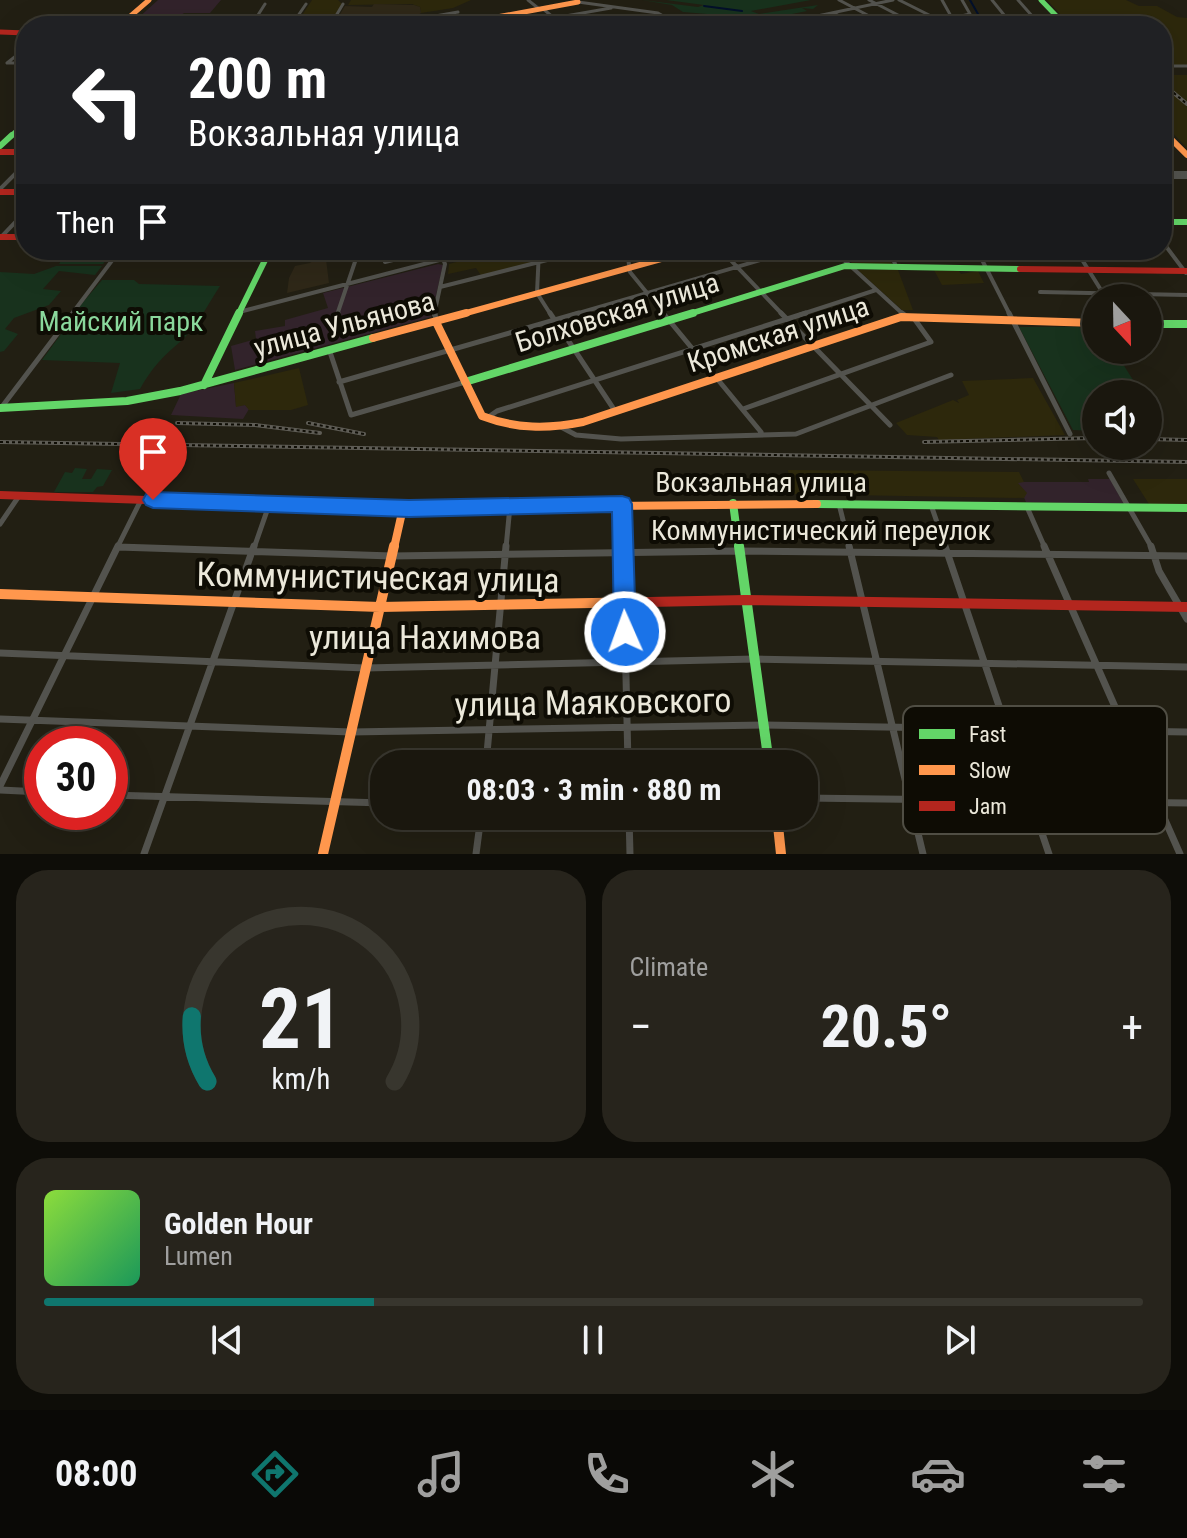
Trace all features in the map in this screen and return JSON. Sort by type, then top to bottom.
[{"type":"street","points":[[132,16],[152,0]]},
{"type":"street","points":[[138,16],[152,0]]},
{"type":"street","points":[[528,0],[551,16]]},
{"type":"street","points":[[836,0],[869,16]]},
{"type":"street","points":[[869,0],[899,16]]},
{"type":"street","points":[[820,16],[893,0]]},
{"type":"street","points":[[899,0],[931,16]]},
{"type":"street","points":[[961,16],[970,14],[962,0]]},
{"type":"street","points":[[992,0],[1005,16]]},
{"type":"street","points":[[1018,0],[1032,16]]},
{"type":"street","points":[[1040,1],[1056,16]]},
{"type":"street","points":[[499,16],[578,2],[663,16]]},
{"type":"street","points":[[259,16],[265,4]]},
{"type":"street","points":[[298,16],[306,4]]},
{"type":"street","points":[[336,16],[343,4]]},
{"type":"street","points":[[565,16],[616,7]]},
{"type":"street","points":[[431,16],[458,12]]},
{"type":"street","points":[[833,13],[839,16]]},
{"type":"street","points":[[16,56],[7,63],[16,63]]},
{"type":"street","points":[[0,146],[16,130]]},
{"type":"street","points":[[1172,139],[1187,155]]},
{"type":"street","points":[[0,190],[16,173]]},
{"type":"street","points":[[1,237],[16,221]]},
{"type":"street","points":[[1172,254],[1186,272]]},
{"type":"street","points":[[0,408],[112,260]]},
{"type":"street","points":[[204,385],[265,260]]},
{"type":"street","points":[[336,318],[356,260]]},
{"type":"street","points":[[239,312],[440,260],[440,287],[434,315],[483,417],[876,290]]},
{"type":"street","points":[[537,260],[537,293],[615,411]]},
{"type":"street","points":[[440,287],[549,260]]},
{"type":"street","points":[[628,260],[629,268],[647,292],[761,433]]},
{"type":"street","name":"улица Ульянова","points":[[0,408],[127,401],[204,385],[658,260]]},
{"type":"street","points":[[730,260],[890,425]]},
{"type":"street","points":[[330,352],[339,382],[761,260]]},
{"type":"street","points":[[743,409],[931,342],[909,317],[844,260]]},
{"type":"street","points":[[893,260],[896,266]]},
{"type":"street","points":[[982,260],[1070,434]]},
{"type":"street","points":[[1082,260],[1097,284]]},
{"type":"street","name":"Болховская улица","points":[[339,382],[351,415],[850,266],[1186,272]]},
{"type":"street","points":[[1040,292],[1082,295]]},
{"type":"street","points":[[1162,295],[1187,295]]},
{"type":"street","name":"Кромская улица","points":[[483,417],[512,425],[560,427],[909,317],[1082,323]]},
{"type":"street","points":[[1162,324],[1187,324]]},
{"type":"street","points":[[212,369],[220,375],[235,376]]},
{"type":"street","points":[[560,427],[576,435],[621,439],[796,434],[951,375]]},
{"type":"street","points":[[1109,473],[1154,555],[1159,571],[1184,607],[1187,619]]},
{"type":"street","name":"Вокзальная улица","points":[[0,495],[403,508],[733,503],[1187,508]]},
{"type":"street","points":[[0,524],[19,496]]},
{"type":"street","points":[[24,790],[0,788],[142,499]]},
{"type":"street","points":[[733,503],[767,750]]},
{"type":"street","points":[[144,854],[269,504]]},
{"type":"street","points":[[622,504],[628,750]]},
{"type":"street","points":[[839,504],[903,768]]},
{"type":"street","points":[[487,750],[510,505]]},
{"type":"street","points":[[931,505],[1001,706]]},
{"type":"street","points":[[1026,506],[1115,706]]},
{"type":"street","points":[[323,854],[403,508]]},
{"type":"street","name":"Коммунистический переулок","points":[[118,547],[392,556],[738,551],[1047,552],[1187,556]]},
{"type":"street","name":"Коммунистическая улица","points":[[0,594],[380,607],[745,600],[1184,607]]},
{"type":"street","name":"улица Нахимова","points":[[0,653],[365,668],[754,659],[1187,667]]},
{"type":"street","name":"улица Маяковского","points":[[0,719],[351,732],[764,725],[903,726]]},
{"type":"street","name":"улица Маяковского","points":[[1167,732],[1187,732]]},
{"type":"street","points":[[128,796],[370,803]]},
{"type":"street","points":[[818,798],[903,798]]},
{"type":"street","points":[[1167,802],[1187,803]]},
{"type":"street","points":[[1167,825],[1180,854]]},
{"type":"street","points":[[476,854],[479,830]]},
{"type":"street","points":[[629,830],[630,854]]},
{"type":"street","points":[[778,830],[781,854]]},
{"type":"street","points":[[918,834],[923,854]]},
{"type":"street","points":[[1043,834],[1049,854]]},
{"type":"shaded area","points":[[158,0],[221,0],[210,13],[140,16]]},
{"type":"shaded area","points":[[312,0],[338,0],[342,4],[335,16],[302,16]]},
{"type":"shaded area","points":[[351,0],[471,0],[453,8],[421,13],[420,7],[412,4],[348,5]]},
{"type":"shaded area","points":[[1047,0],[1126,0],[1139,6],[1157,6],[1177,17],[1187,18],[1187,65],[1172,66],[1172,16],[1062,16]]},
{"type":"shaded area","points":[[374,4],[414,5],[420,7],[421,13],[417,16],[339,16],[345,6],[372,7]]},
{"type":"shaded area","points":[[1172,75],[1187,75],[1187,148],[1172,132]]},
{"type":"shaded area","points":[[326,260],[329,283],[287,293],[295,266]]},
{"type":"shaded area","points":[[464,260],[534,260],[534,263],[482,277],[476,268],[448,274],[449,264]]},
{"type":"shaded area","points":[[849,260],[890,260],[892,264],[852,263]]},
{"type":"shaded area","points":[[443,265],[431,317],[235,370],[231,346],[256,339],[255,331],[285,326],[285,320],[328,308],[323,293]]},
{"type":"shaded area","points":[[858,270],[898,270],[913,310],[902,310]]},
{"type":"shaded area","points":[[934,270],[959,271],[961,274],[978,271],[984,283],[942,285]]},
{"type":"shaded area","points":[[299,368],[308,405],[291,410],[249,410],[245,405],[236,407],[234,383]]},
{"type":"shaded area","points":[[1033,378],[1065,435],[939,440],[937,437],[907,435],[896,423],[953,400],[959,403],[957,400],[969,395],[962,381]]},
{"type":"shaded area","points":[[234,383],[236,406],[245,405],[249,409],[243,419],[171,415],[181,394]]},
{"type":"shaded area","points":[[788,470],[1019,472],[1024,482],[1018,483],[1027,493],[1024,498],[791,494]]},
{"type":"shaded area","points":[[1088,479],[1110,479],[1124,504],[1026,502],[1017,482],[1089,482]]},
{"type":"shaded area","points":[[1133,479],[1187,479],[1187,505],[1149,504]]},
{"type":"green space","points":[[642,0],[698,7],[704,5],[666,0],[811,0],[751,11],[759,14],[818,5],[813,9],[802,8],[807,11],[782,16],[731,16],[683,12],[672,5]]},
{"type":"green space","points":[[46,260],[106,260],[103,264],[59,264],[61,261]]},
{"type":"green space","points":[[56,266],[102,266],[95,275],[59,271],[43,289],[61,291],[49,305],[14,318],[5,329],[18,334],[0,352],[0,272],[34,274]]},
{"type":"green space","name":"Майский парк","points":[[102,280],[220,286],[192,329],[158,363],[140,389],[111,393],[120,363],[42,360],[70,322],[67,321]]},
{"type":"green space","points":[[1019,327],[1079,327],[1082,329],[1082,364],[1123,364],[1133,380],[1082,380],[1082,430],[1073,430]]},
{"type":"green space","points":[[75,468],[87,469],[82,479],[91,479],[97,469],[112,470],[103,486],[93,492],[54,492],[65,472],[72,473]]},
{"type":"waterway","points":[[970,0],[978,14]]},
{"type":"waterway","points":[[704,6],[742,11]]},
{"type":"railway","points":[[1172,92],[1187,104]]},
{"type":"railway","points":[[177,423],[255,425],[320,433]]},
{"type":"railway","points":[[308,423],[364,434]]},
{"type":"railway","points":[[924,442],[1082,438]]},
{"type":"railway","points":[[1162,439],[1187,440]]},
{"type":"railway","points":[[0,442],[1187,462]]},
{"type":"traffic: fast","points":[[1041,0],[1056,16]]},
{"type":"traffic: fast","points":[[0,146],[16,131]]},
{"type":"traffic: fast","points":[[1172,222],[1187,222]]},
{"type":"traffic: fast","points":[[204,385],[265,260]]},
{"type":"traffic: fast","points":[[465,382],[845,266],[1020,269]]},
{"type":"traffic: fast","points":[[1162,324],[1187,324]]},
{"type":"traffic: fast","points":[[0,408],[127,401],[180,391],[373,338]]},
{"type":"traffic: fast","points":[[733,503],[767,750]]},
{"type":"traffic: fast","points":[[817,504],[1187,508]]},
{"type":"traffic: slow","points":[[131,16],[149,0]]},
{"type":"traffic: slow","points":[[502,16],[578,2]]},
{"type":"traffic: slow","points":[[1172,139],[1187,155]]},
{"type":"traffic: slow","points":[[373,338],[658,260]]},
{"type":"traffic: slow","points":[[436,322],[482,416],[507,424],[545,427],[583,422],[901,317],[1082,323]]},
{"type":"traffic: slow","points":[[509,507],[817,504]]},
{"type":"traffic: slow","points":[[323,854],[403,508]]},
{"type":"traffic: slow","points":[[0,594],[380,607],[649,602]]},
{"type":"traffic: slow","points":[[778,830],[781,854]]},
{"type":"traffic: jam","points":[[0,32],[16,33]]},
{"type":"traffic: jam","points":[[0,152],[16,152]]},
{"type":"traffic: jam","points":[[0,192],[16,192]]},
{"type":"traffic: jam","points":[[0,237],[16,237]]},
{"type":"traffic: jam","points":[[1020,269],[1187,271]]},
{"type":"traffic: jam","points":[[0,495],[409,509],[509,507]]},
{"type":"traffic: jam","points":[[649,602],[745,600],[1187,607]]},
{"type":"route","points":[[153,500],[409,509],[622,504],[625,632]]}]
